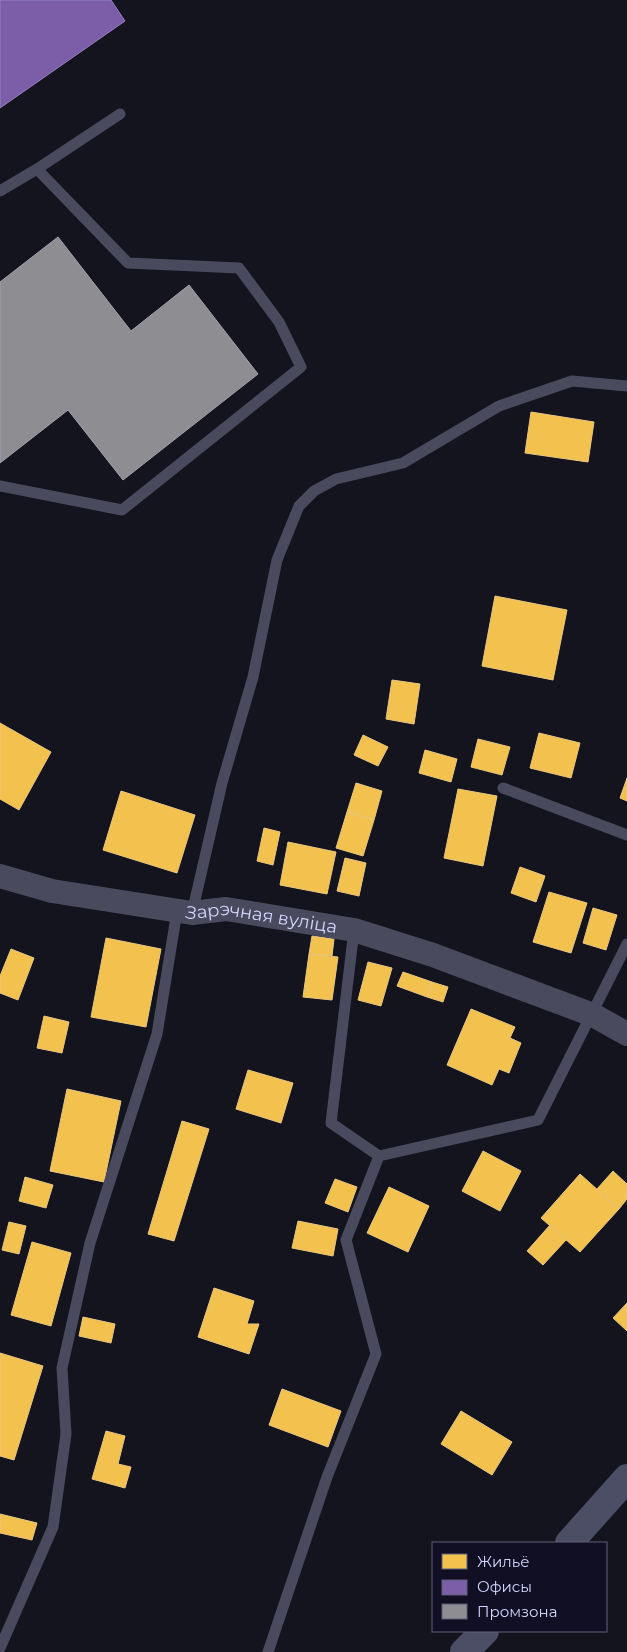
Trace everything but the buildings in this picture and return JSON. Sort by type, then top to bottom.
[{"type":"main road","points":[[570,1542],[627,1478]]},
{"type":"main road","points":[[464,1652],[484,1632]]},
{"type":"street","name":"Зарэчная вуліца","points":[[0,876],[52,891],[184,912],[226,908],[354,930],[433,955],[593,1015],[627,1034]]},
{"type":"lane","points":[[0,191],[120,114]]},
{"type":"lane","points":[[0,486],[122,510],[301,367],[279,322],[239,268],[128,263],[37,169]]},
{"type":"lane","points":[[0,1648],[53,1527],[66,1434],[62,1368],[90,1243],[157,1034],[184,912],[253,677],[277,560],[299,506],[314,491],[336,480],[403,463],[499,406],[572,381],[627,386]]},
{"type":"lane","points":[[503,788],[627,835]]},
{"type":"lane","points":[[354,930],[331,1123],[379,1156],[538,1120],[593,1015],[627,944]]},
{"type":"lane","points":[[268,1652],[327,1477],[376,1354],[346,1240],[379,1156]]}]
